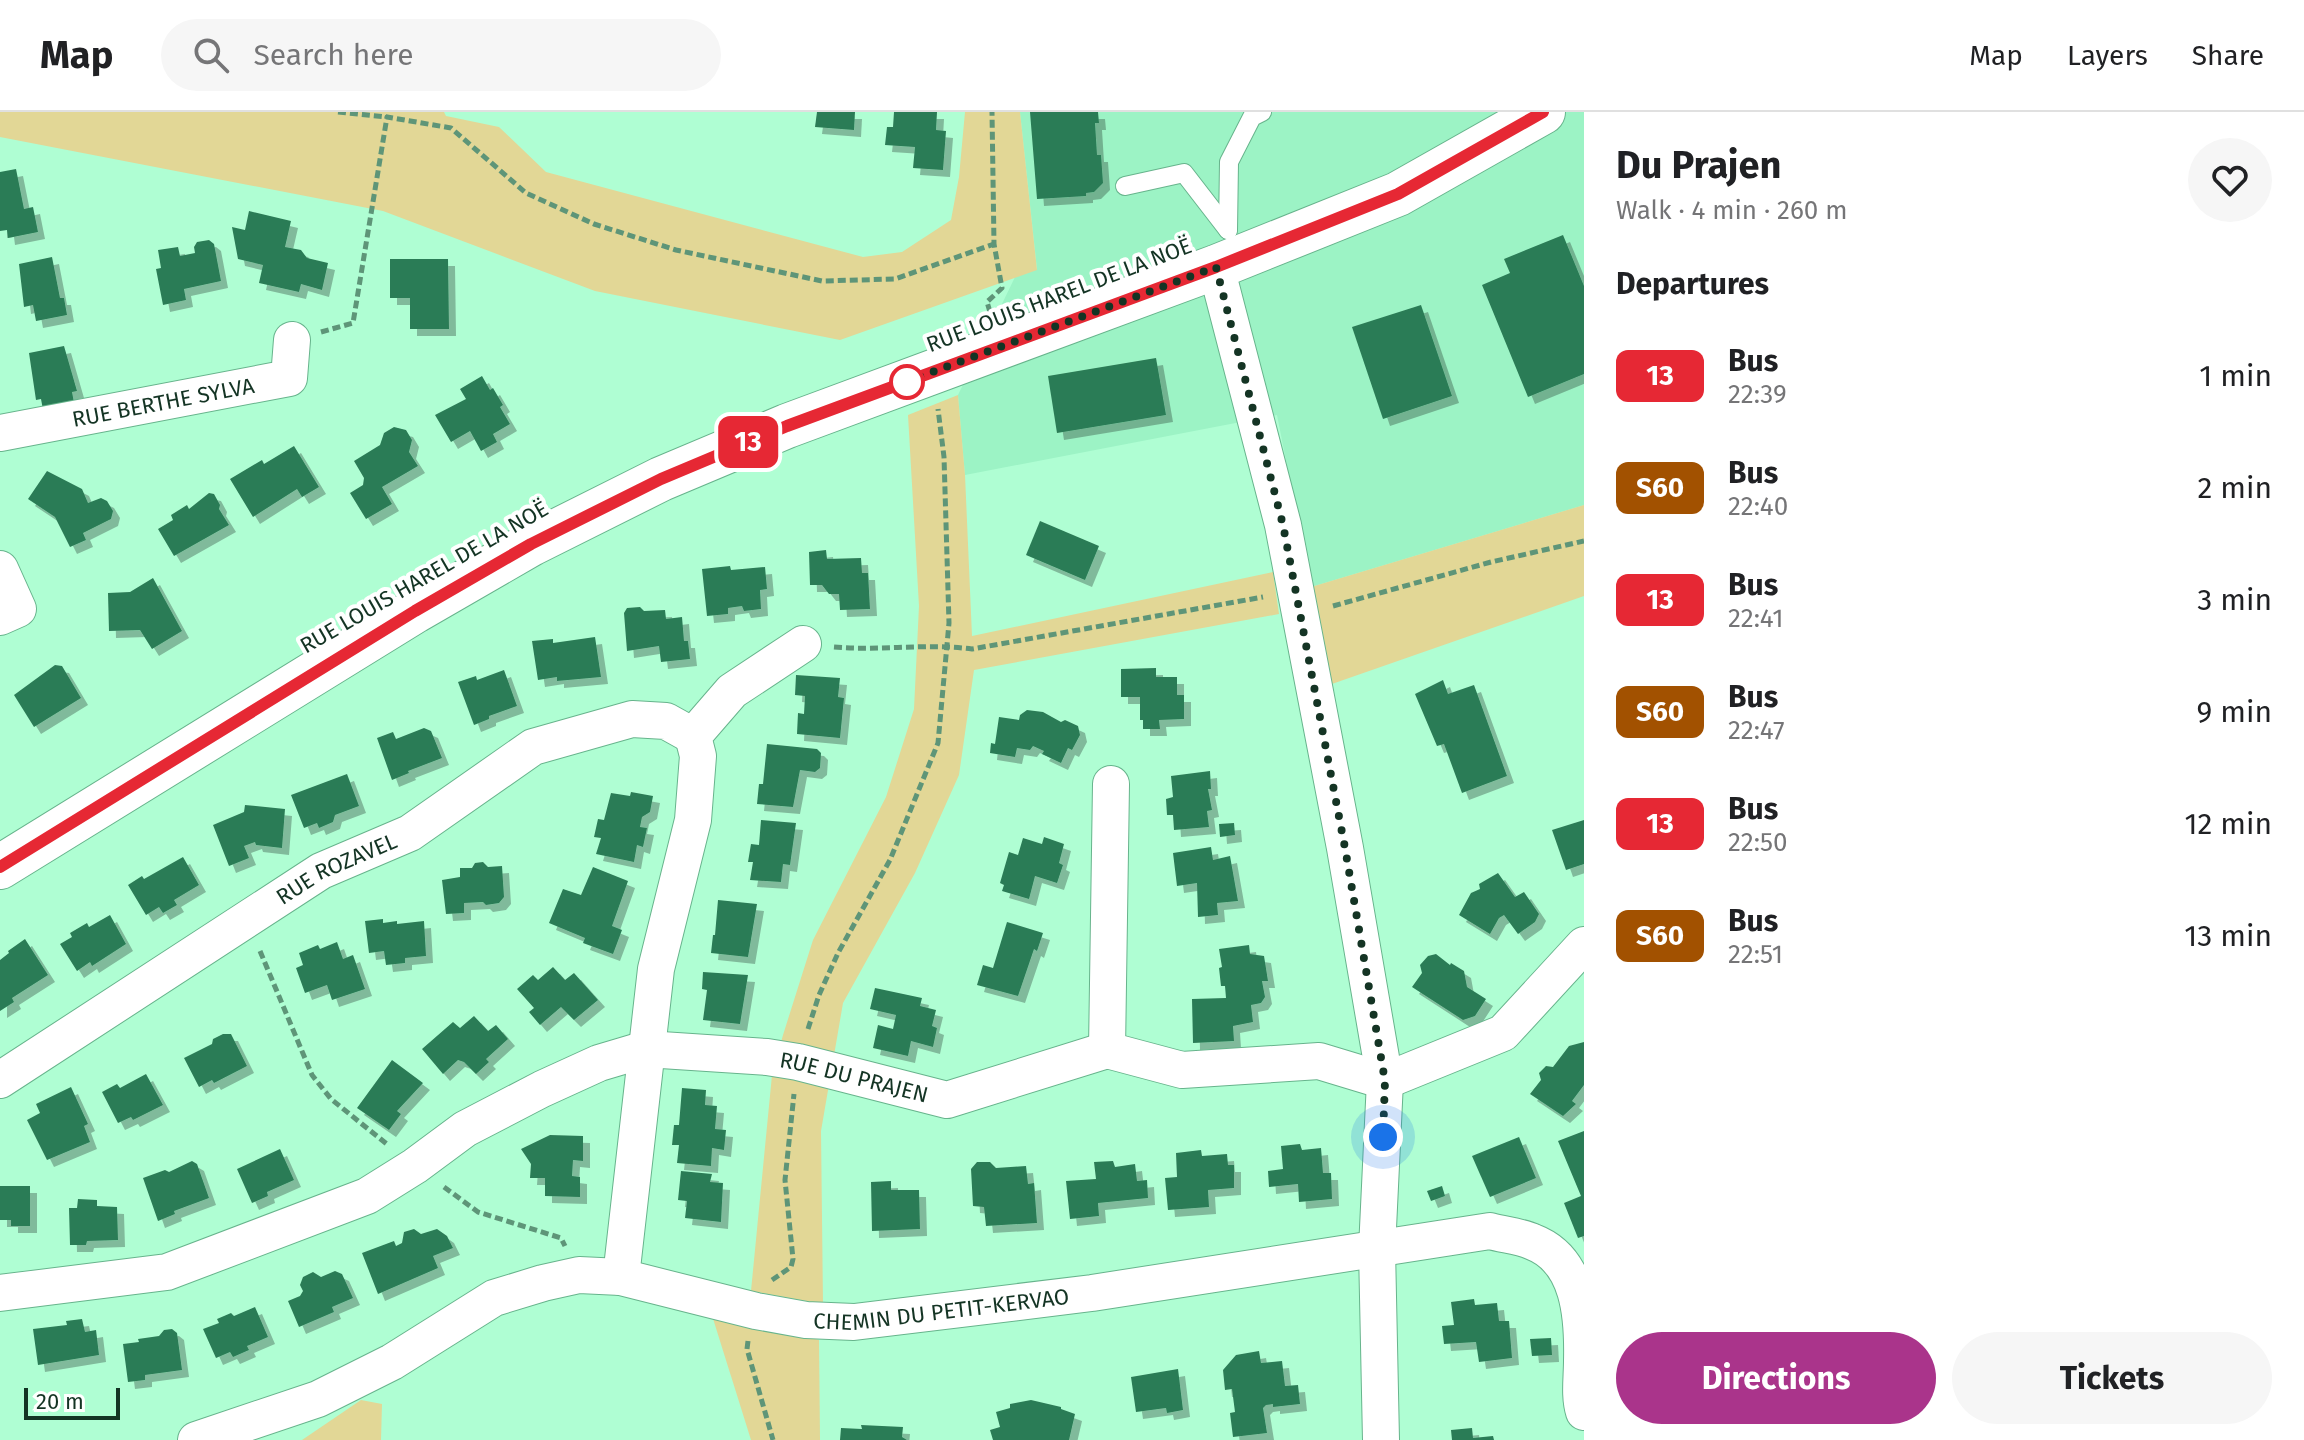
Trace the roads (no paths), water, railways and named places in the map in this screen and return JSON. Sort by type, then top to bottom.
[{"type":"main road","name":"RUE LOUIS HAREL DE LA NOË","points":[[0,867],[415,611],[531,544],[661,479],[1222,249],[1492,112]]},
{"type":"main road","name":"RUE LOUIS HAREL DE LA NOË","points":[[0,832],[468,546],[578,489],[666,448],[993,320],[1398,194],[1543,112]]},
{"type":"street","points":[[1222,249],[1283,525],[1345,848],[1385,1081],[1377,1249],[1381,1440]]},
{"type":"street","name":"RUE BERTHE SYLVA","points":[[0,433],[289,378],[292,340]]},
{"type":"street","points":[[0,569],[18,609],[0,617]]},
{"type":"street","points":[[621,1277],[656,969],[693,820],[698,756],[693,736],[732,691],[803,644]]},
{"type":"street","name":"RUE ROZAVEL","points":[[0,1080],[321,871],[410,833],[533,747],[632,719],[666,721],[693,736]]},
{"type":"street","points":[[1111,784],[1107,1050],[1182,1070],[1319,1061],[1385,1081],[1503,1033],[1584,945]]},
{"type":"street","points":[[0,1293],[167,1272],[367,1196],[465,1129],[599,1063],[646,1049]]},
{"type":"street","name":"RUE DU PRAJEN","points":[[646,1049],[797,1063],[947,1100],[1107,1050]]},
{"type":"street","name":"CHEMIN DU PETIT-KERVAO","points":[[196,1440],[318,1399],[392,1362],[494,1298],[579,1275],[621,1277],[756,1311],[806,1320],[854,1322],[1092,1293],[1490,1231],[1535,1242],[1562,1261],[1573,1284],[1578,1306],[1582,1357],[1581,1403],[1584,1412]]},
{"type":"lane","points":[[1222,249],[1229,162],[1252,117],[1262,112]]},
{"type":"lane","points":[[1125,186],[1184,173],[1222,249]]}]
